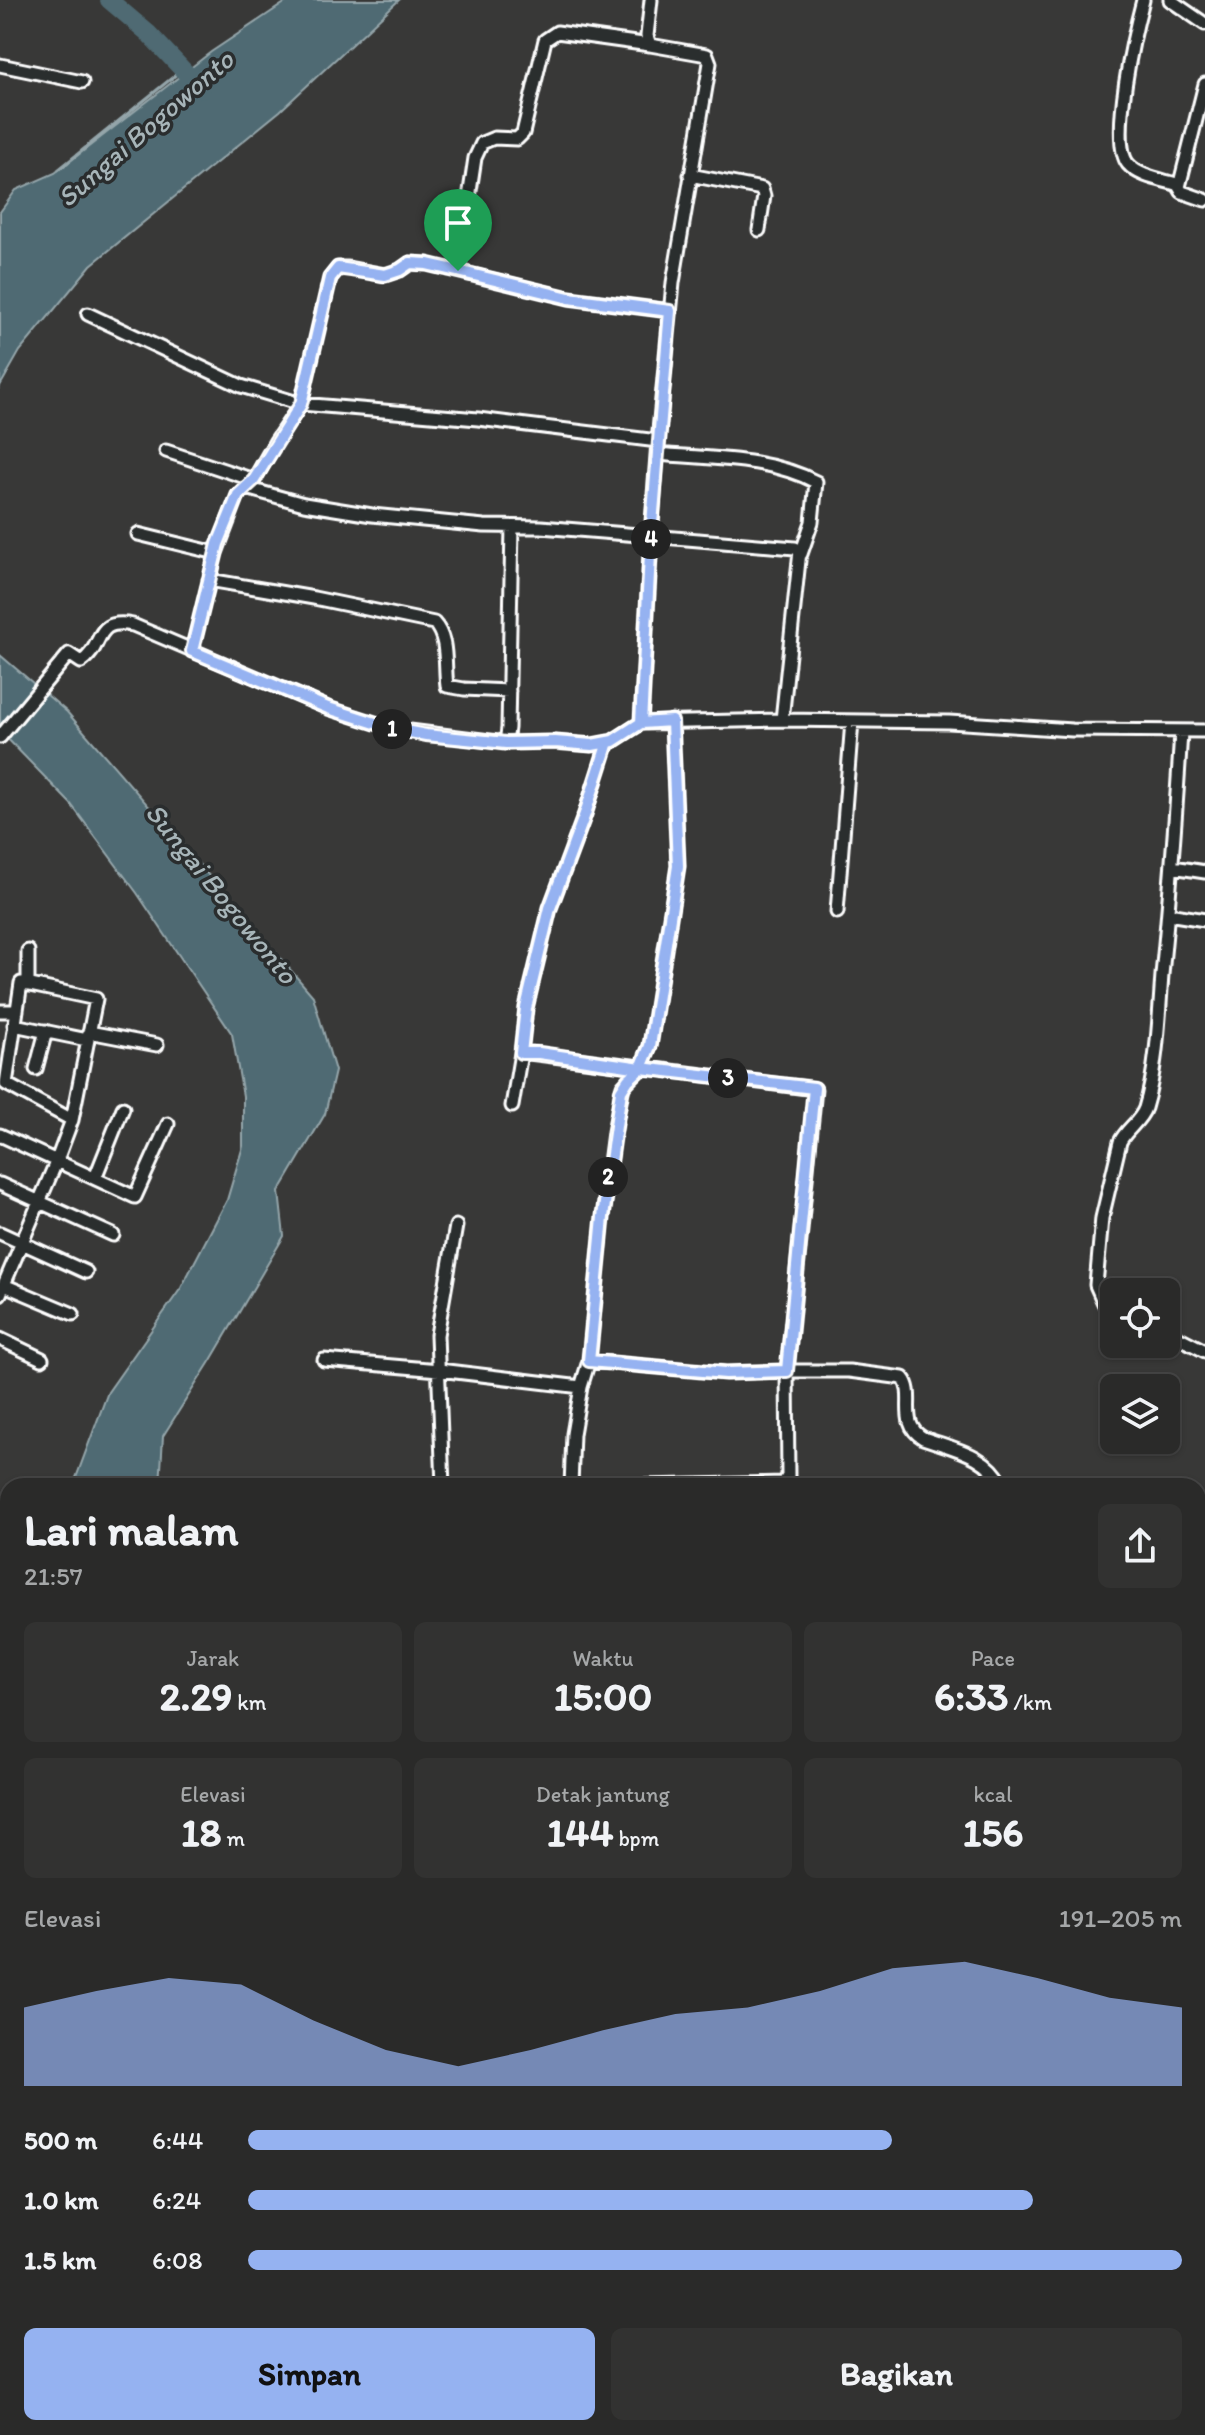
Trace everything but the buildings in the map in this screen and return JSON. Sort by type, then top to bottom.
[{"type":"street","points":[[650,45],[647,36],[651,0]]},
{"type":"street","points":[[1143,0],[1125,91],[1122,149],[1127,162],[1136,171],[1179,185]]},
{"type":"street","points":[[1170,0],[1205,24]]},
{"type":"street","points":[[458,271],[475,158],[482,143],[494,138],[517,139],[523,133],[545,40],[557,32],[709,57],[670,311],[651,536],[641,723]]},
{"type":"street","points":[[0,65],[82,82]]},
{"type":"street","points":[[1205,84],[1179,185],[1182,192],[1205,200]]},
{"type":"street","points":[[690,175],[762,189],[764,196],[759,230]]},
{"type":"street","points":[[192,651],[216,553],[238,495],[250,484],[301,404],[330,278],[338,268],[385,275],[410,263],[427,264],[569,298],[670,311]]},
{"type":"street","points":[[88,314],[241,386],[301,404],[505,422],[765,464],[796,472],[816,482],[812,522],[801,554],[782,720]]},
{"type":"street","points":[[166,451],[304,504],[372,515],[484,526],[795,548],[801,554]]},
{"type":"street","points":[[506,743],[512,527]]},
{"type":"street","points":[[138,534],[216,553]]},
{"type":"street","points":[[209,580],[434,623],[441,630],[444,641],[447,686],[509,691]]},
{"type":"street","points":[[0,736],[69,654],[81,662],[88,658],[104,629],[121,623],[133,625],[328,708],[394,729],[506,743],[592,745],[608,742],[641,723],[672,721],[949,722],[1072,730],[1205,731]]},
{"type":"street","points":[[571,1478],[573,1434],[589,1361],[614,1132],[623,1086],[641,1068],[650,1046],[678,866],[672,721]]},
{"type":"street","points":[[837,912],[852,721]]},
{"type":"street","points":[[1100,1294],[1096,1285],[1102,1218],[1122,1139],[1141,1117],[1145,1107],[1156,1043],[1173,867],[1181,732]]},
{"type":"street","points":[[512,1106],[526,1008],[550,908],[608,742]]},
{"type":"street","points":[[1173,867],[1205,872]]},
{"type":"street","points":[[1168,914],[1205,920]]},
{"type":"street","points":[[28,951],[28,985]]},
{"type":"street","points":[[72,1120],[6,1084],[21,983],[96,999],[72,1120],[2,1290],[73,1314]]},
{"type":"street","points":[[0,1011],[17,1011]]},
{"type":"street","points":[[14,1025],[157,1045]]},
{"type":"street","points":[[36,1069],[46,1031]]},
{"type":"street","points":[[521,1053],[815,1089],[787,1371],[787,1478]]},
{"type":"street","points":[[95,1178],[123,1108]]},
{"type":"street","points":[[0,1135],[135,1197],[168,1124]]},
{"type":"street","points":[[0,1184],[113,1235]]},
{"type":"street","points":[[443,1478],[437,1335],[456,1226]]},
{"type":"street","points":[[0,1233],[86,1272]]},
{"type":"street","points":[[1180,1338],[1205,1351]]},
{"type":"street","points":[[0,1339],[42,1359]]},
{"type":"street","points":[[324,1360],[581,1387]]},
{"type":"street","points":[[589,1361],[726,1373],[849,1371],[903,1378],[907,1384],[909,1419],[915,1433],[982,1459],[999,1478]]},
{"type":"water","name":"Sungai Bogowonto","points":[[289,0],[399,0],[280,111],[91,265],[20,351],[0,386],[0,212],[16,190],[55,173],[211,52]]},
{"type":"water","name":"Sungai Bogowonto","points":[[0,655],[67,712],[313,996],[335,1071],[325,1114],[279,1192],[284,1236],[163,1436],[160,1478],[76,1478],[108,1392],[181,1288],[227,1200],[243,1146],[243,1096],[232,1034],[137,893],[70,803],[0,731]]},
{"type":"waterway","name":"Sungai Bogowonto","points":[[109,0],[148,33],[202,90]]},
{"type":"waterway","name":"Sungai Bogowonto","points":[[58,170],[183,69]]},
{"type":"route","points":[[458,271],[410,263],[385,275],[338,268],[330,278],[301,404],[254,480],[238,495],[218,544],[192,651],[328,708],[394,729],[426,735],[506,743],[592,745],[613,741],[641,723],[672,721],[678,866],[650,1046],[641,1068],[623,1086],[614,1132],[589,1361],[726,1373],[787,1371],[814,1088],[641,1068],[539,1053],[521,1053],[526,1008],[550,908],[608,742],[613,741],[641,723],[651,536],[670,311],[569,298],[458,271]]}]
